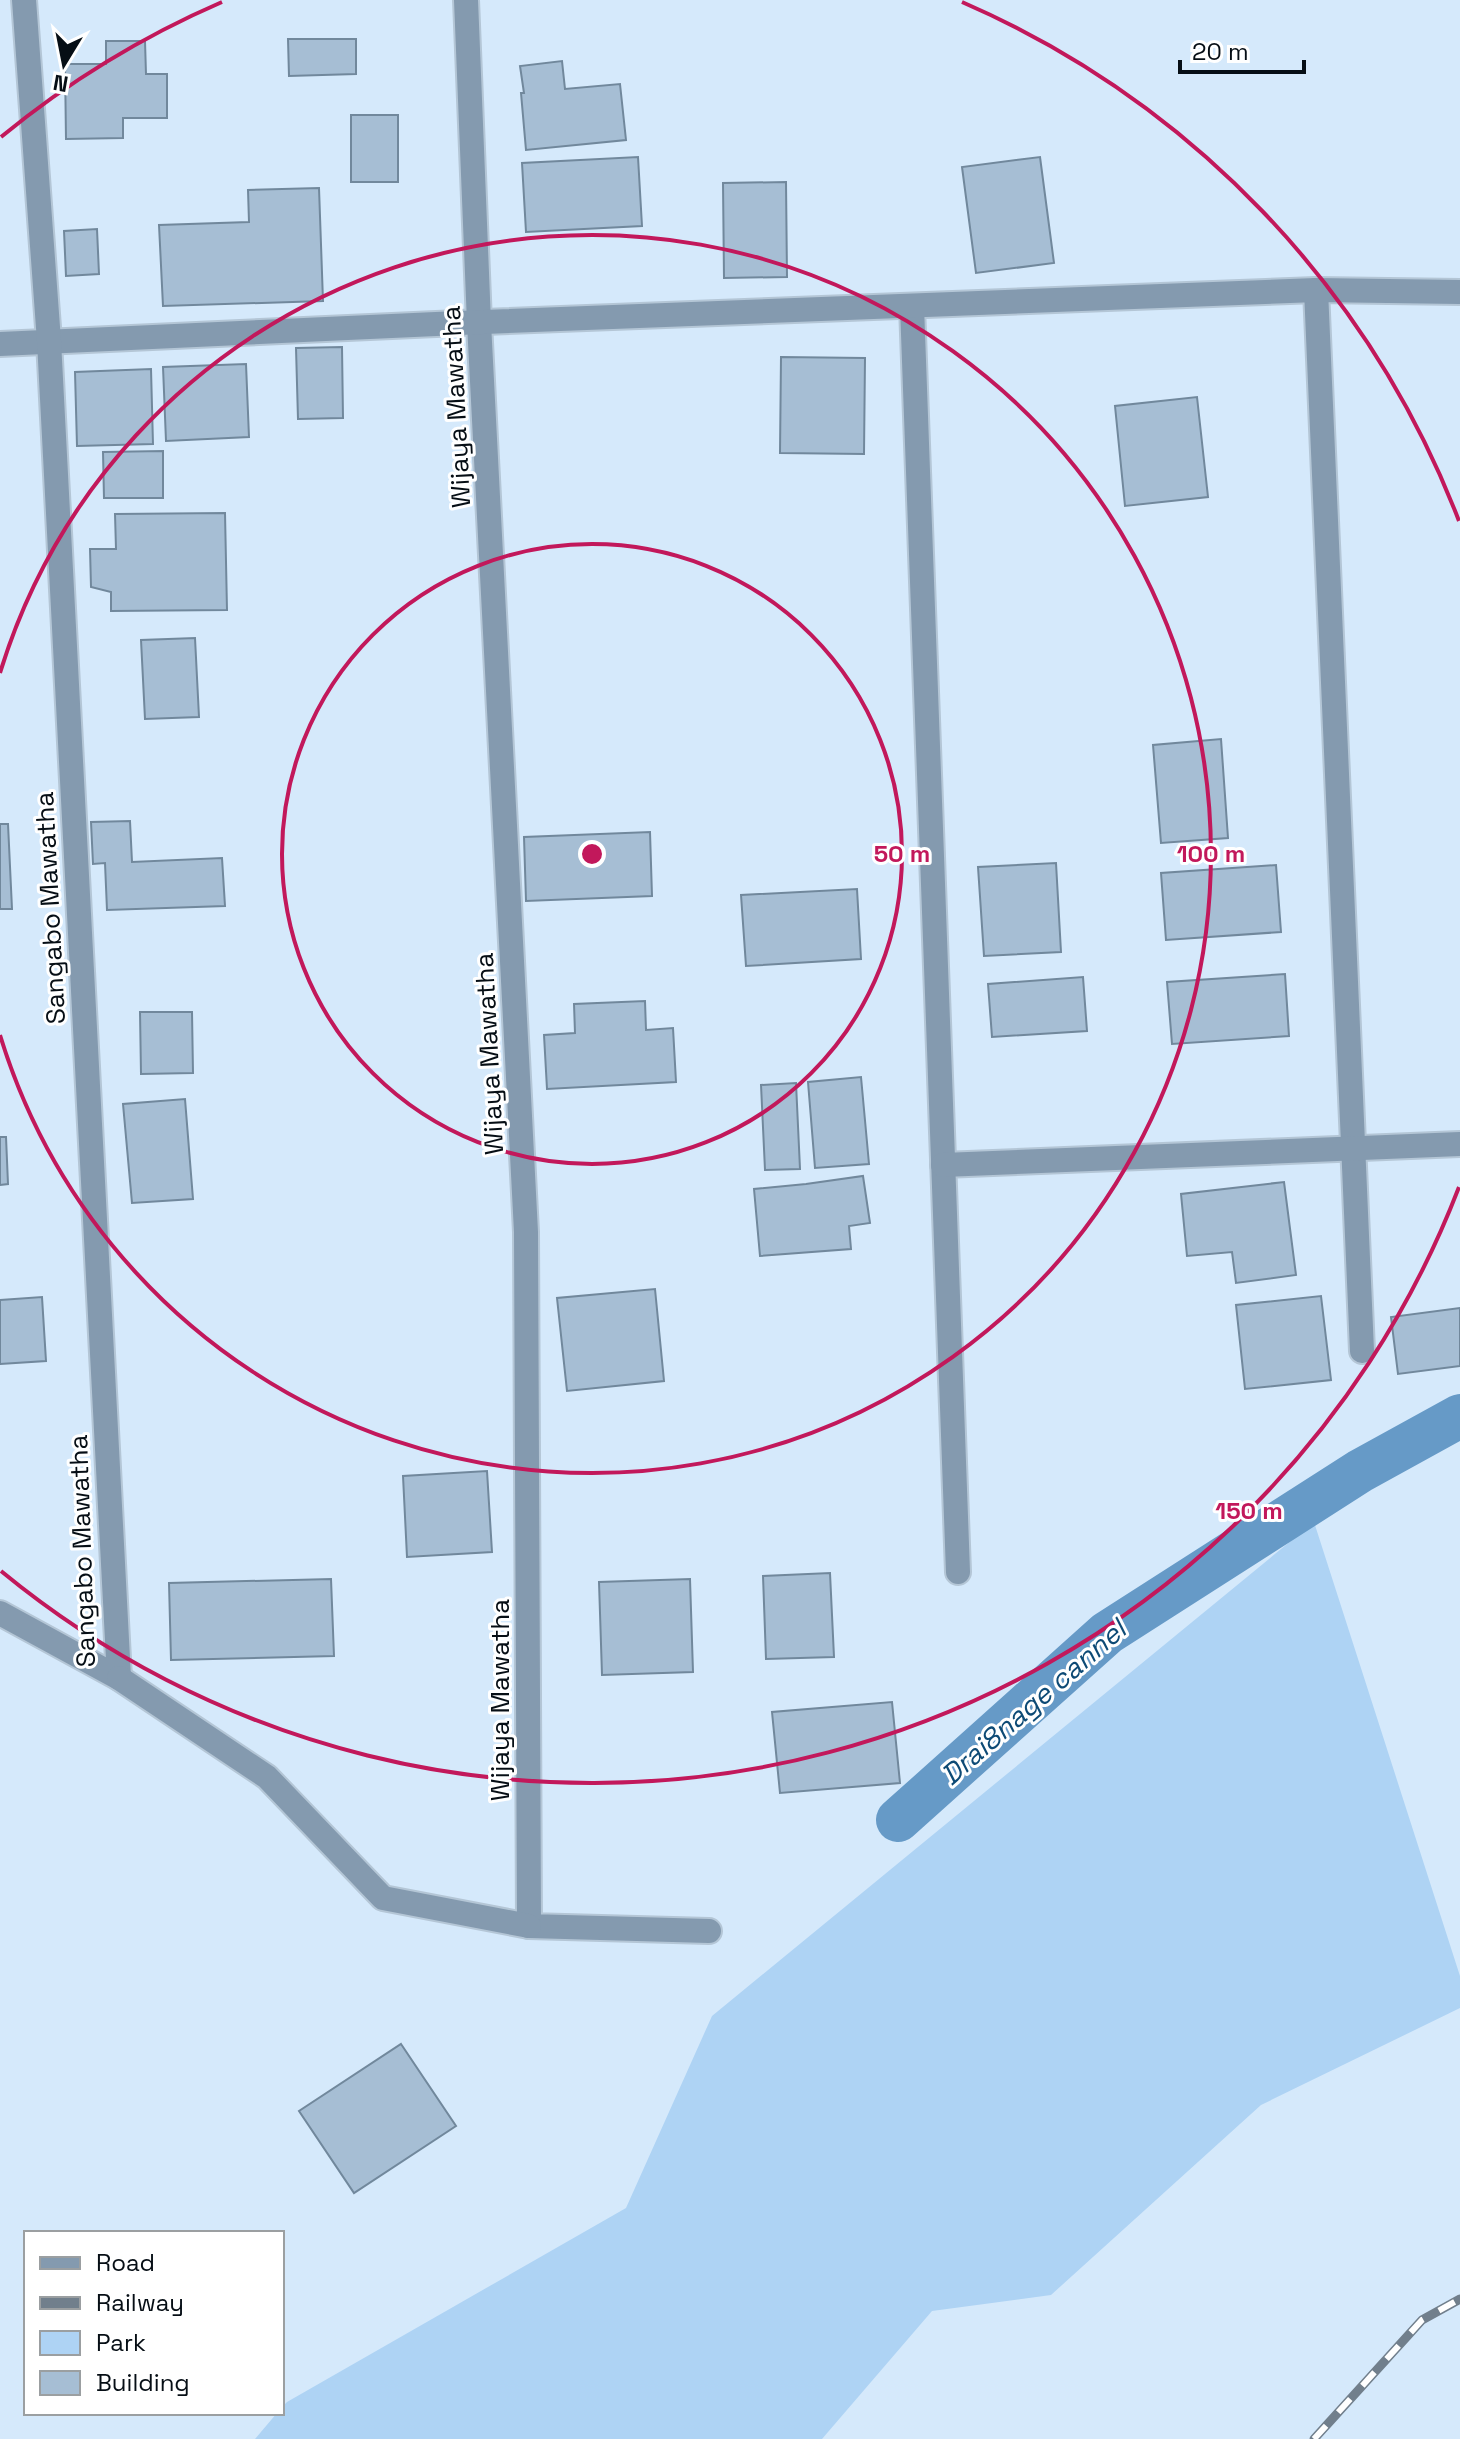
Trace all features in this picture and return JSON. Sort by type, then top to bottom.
[{"type":"street","name":"Sangabo Mawatha","points":[[24,0],[49,341],[119,1678]]},
{"type":"street","name":"Wijaya Mawatha","points":[[466,0],[479,323],[526,1232],[529,1926]]},
{"type":"street","points":[[0,344],[1316,290],[1460,292]]},
{"type":"street","points":[[1316,290],[1362,1351]]},
{"type":"street","points":[[912,306],[958,1572]]},
{"type":"street","points":[[943,1165],[1460,1144]]},
{"type":"street","name":"Sangabo Mawatha","points":[[0,1613],[119,1678]]},
{"type":"street","points":[[119,1678],[267,1777],[383,1898],[529,1926],[709,1931]]},
{"type":"green space","points":[[1314,1522],[1460,1976],[1460,2008],[1261,2105],[1051,2295],[932,2311],[822,2439],[255,2439],[275,2415],[284,2415],[287,2402],[626,2208],[712,2016]]},
{"type":"building","points":[[288,39],[356,39],[356,74],[289,76]]},
{"type":"building","points":[[106,41],[145,41],[146,74],[167,74],[167,118],[123,118],[123,138],[66,139],[65,64],[106,64]]},
{"type":"building","points":[[562,61],[565,89],[620,84],[626,140],[526,150],[520,66]]},
{"type":"building","points":[[351,115],[398,115],[398,182],[351,182]]},
{"type":"building","points":[[638,157],[642,226],[526,232],[522,163]]},
{"type":"building","points":[[1040,157],[1054,263],[976,273],[962,167]]},
{"type":"building","points":[[786,182],[787,277],[724,278],[723,183]]},
{"type":"building","points":[[319,188],[323,301],[163,306],[159,225],[249,222],[248,190]]},
{"type":"building","points":[[97,229],[99,274],[66,276],[64,231]]},
{"type":"building","points":[[342,347],[343,418],[298,419],[296,348]]},
{"type":"building","points":[[781,357],[865,358],[864,454],[780,453]]},
{"type":"building","points":[[246,364],[249,437],[166,441],[163,367]]},
{"type":"building","points":[[151,369],[153,444],[77,446],[75,372]]},
{"type":"building","points":[[1197,397],[1208,497],[1125,506],[1115,406]]},
{"type":"building","points":[[163,451],[163,498],[104,498],[103,452]]},
{"type":"building","points":[[225,513],[227,610],[111,611],[111,592],[91,587],[90,549],[116,549],[115,514]]},
{"type":"building","points":[[195,638],[199,717],[145,719],[141,640]]},
{"type":"building","points":[[1221,739],[1228,838],[1161,843],[1153,745]]},
{"type":"building","points":[[130,821],[132,862],[222,858],[225,906],[107,910],[105,863],[93,864],[91,822]]},
{"type":"building","points":[[0,824],[8,824],[12,909],[0,909]]},
{"type":"building","points":[[650,832],[652,896],[526,901],[524,837]]},
{"type":"building","points":[[1056,863],[1061,952],[984,956],[978,867]]},
{"type":"building","points":[[1276,865],[1281,932],[1166,940],[1161,873]]},
{"type":"building","points":[[857,889],[861,959],[746,966],[741,895]]},
{"type":"building","points":[[1285,974],[1289,1036],[1172,1044],[1167,982]]},
{"type":"building","points":[[1083,977],[1087,1031],[992,1037],[988,984]]},
{"type":"building","points":[[645,1001],[646,1030],[673,1028],[676,1082],[547,1089],[544,1035],[575,1033],[574,1004]]},
{"type":"building","points":[[140,1012],[192,1012],[193,1073],[141,1074]]},
{"type":"building","points":[[861,1077],[869,1164],[815,1168],[808,1082]]},
{"type":"building","points":[[796,1083],[800,1169],[765,1170],[761,1085]]},
{"type":"building","points":[[185,1099],[193,1199],[132,1203],[123,1104]]},
{"type":"building","points":[[0,1137],[6,1137],[8,1184],[0,1185]]},
{"type":"building","points":[[863,1176],[870,1223],[849,1226],[851,1249],[760,1256],[754,1189]]},
{"type":"building","points":[[1284,1182],[1296,1275],[1236,1283],[1232,1252],[1187,1256],[1181,1194]]},
{"type":"building","points":[[655,1289],[664,1381],[567,1391],[557,1298]]},
{"type":"building","points":[[1321,1296],[1331,1380],[1245,1389],[1236,1305]]},
{"type":"building","points":[[42,1297],[46,1361],[0,1364],[0,1300]]},
{"type":"building","points":[[1460,1308],[1460,1366],[1398,1374],[1391,1317]]},
{"type":"building","points":[[487,1471],[492,1552],[407,1557],[403,1476]]},
{"type":"building","points":[[830,1573],[834,1657],[766,1659],[763,1576]]},
{"type":"building","points":[[331,1579],[334,1656],[171,1660],[169,1583]]},
{"type":"building","points":[[690,1579],[693,1672],[602,1675],[599,1582]]},
{"type":"building","points":[[892,1702],[900,1783],[780,1793],[772,1712]]},
{"type":"building","points":[[401,2044],[456,2126],[354,2193],[299,2111]]},
{"type":"waterway","name":"Drai8nage cannel","points":[[898,1820],[1107,1633],[1360,1471],[1460,1416]]},
{"type":"railway","points":[[1314,2439],[1422,2320],[1460,2299]]}]
